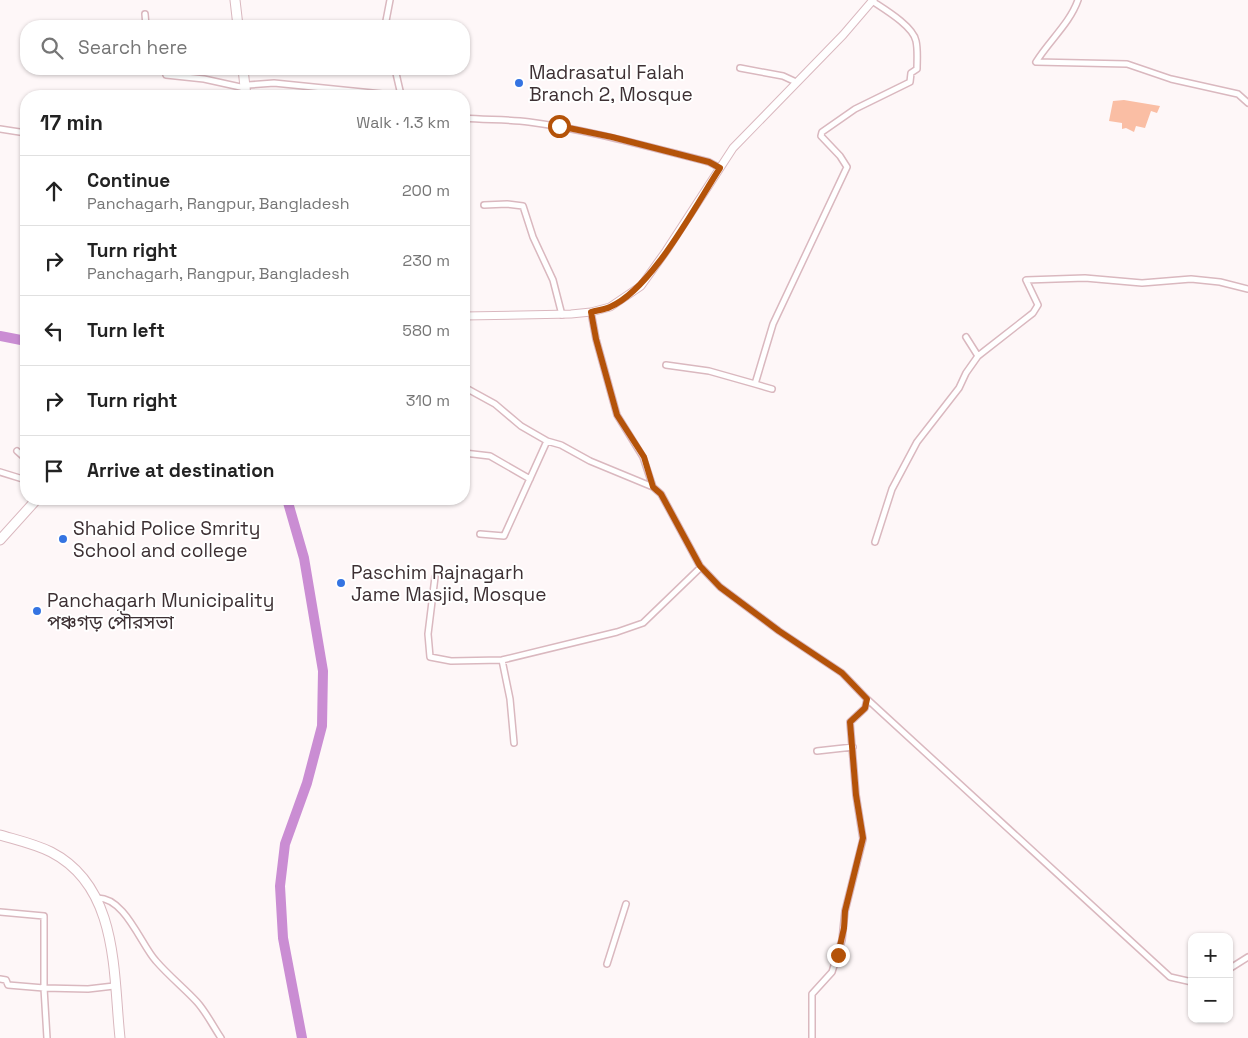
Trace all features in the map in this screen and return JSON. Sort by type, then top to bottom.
[{"type":"highway","points":[[235,0],[237,20]]},
{"type":"highway","points":[[244,75],[246,90]]},
{"type":"highway","points":[[0,540],[32,505]]},
{"type":"highway","points":[[0,835],[44,848],[62,859],[85,880],[97,898],[107,928],[120,1038]]},
{"type":"street","points":[[386,20],[390,0]]},
{"type":"street","points":[[1078,0],[1073,12],[1048,43],[1036,62],[1127,64],[1171,79],[1238,94],[1248,103]]},
{"type":"street","points":[[470,316],[562,315],[591,312],[610,307],[640,286],[666,251],[733,148],[843,35],[873,1],[890,13],[916,39],[918,69],[911,73],[910,82],[855,109],[822,132],[821,136],[847,167],[773,324],[755,384]]},
{"type":"street","points":[[145,14],[146,20]]},
{"type":"street","points":[[740,68],[783,76],[796,82]]},
{"type":"street","points":[[166,75],[204,79],[240,90]]},
{"type":"street","points":[[397,75],[400,90]]},
{"type":"street","points":[[247,90],[248,85],[274,83],[334,90]]},
{"type":"street","points":[[470,118],[526,121],[559,126],[612,137],[709,162],[720,168]]},
{"type":"street","points":[[0,128],[20,132]]},
{"type":"street","points":[[484,205],[507,204],[523,206],[533,237],[553,280],[562,315]]},
{"type":"street","points":[[875,542],[892,489],[917,442],[959,388],[966,373],[978,356],[1033,313],[1038,305],[1026,280],[1085,278],[1142,283],[1191,279],[1220,282],[1248,289]]},
{"type":"street","points":[[591,312],[596,339],[617,415],[644,457],[653,487]]},
{"type":"street","points":[[966,337],[978,356]]},
{"type":"street","points":[[666,365],[708,371],[772,389]]},
{"type":"street","points":[[470,390],[496,404],[521,426],[548,442],[561,445],[590,461],[653,487],[661,494],[671,516],[701,568],[720,587],[750,610],[842,673],[867,699],[1170,977],[1188,981]]},
{"type":"street","points":[[480,534],[504,536],[548,442]]},
{"type":"street","points":[[17,451],[20,454]]},
{"type":"street","points":[[470,454],[490,456],[530,479]]},
{"type":"street","points":[[0,472],[20,478]]},
{"type":"street","points":[[435,577],[428,634],[430,657],[451,661],[502,660],[617,632],[644,623],[701,568]]},
{"type":"street","points":[[502,660],[510,699],[514,743]]},
{"type":"street","points":[[812,1038],[812,994],[832,972],[842,940],[845,911],[863,838],[856,795],[850,722],[865,708],[867,699]]},
{"type":"street","points":[[817,750],[853,747]]},
{"type":"street","points":[[97,898],[112,904],[124,914],[143,939],[154,959],[199,1004],[220,1038]]},
{"type":"street","points":[[607,964],[626,904]]},
{"type":"street","points":[[0,912],[44,916],[44,988],[47,1038]]},
{"type":"street","points":[[1233,966],[1248,957]]},
{"type":"street","points":[[0,979],[6,980],[8,985],[44,988],[88,989],[114,986]]},
{"type":"shaded area","points":[[1124,100],[1160,106],[1157,113],[1151,111],[1145,128],[1136,126],[1134,132],[1126,128],[1122,129],[1122,123],[1109,121],[1113,101]]},
{"type":"waterway","points":[[0,336],[20,340]]},
{"type":"waterway","points":[[289,505],[304,558],[323,671],[322,726],[307,783],[285,844],[280,886],[283,938],[302,1038]]},
{"type":"place","name":"Madrasatul Falah Branch 2, Mosque","points":[[519,83]]},
{"type":"place","name":"Shahid Police Smrity School and college","points":[[63,539]]},
{"type":"place","name":"Paschim Rajnagarh Jame Masjid, Mosque","points":[[341,583]]},
{"type":"place","name":"Panchagarh Municipality পঞ্চগড় পৌরসভা","points":[[37,611]]},
{"type":"route","points":[[559,126],[612,137],[709,162],[720,168],[666,251],[640,286],[610,307],[591,312],[596,339],[617,415],[644,457],[653,487],[661,494],[671,516],[700,566],[720,587],[750,610],[842,673],[867,699],[865,708],[850,722],[856,795],[863,838],[845,911],[844,928],[838,955]]}]
